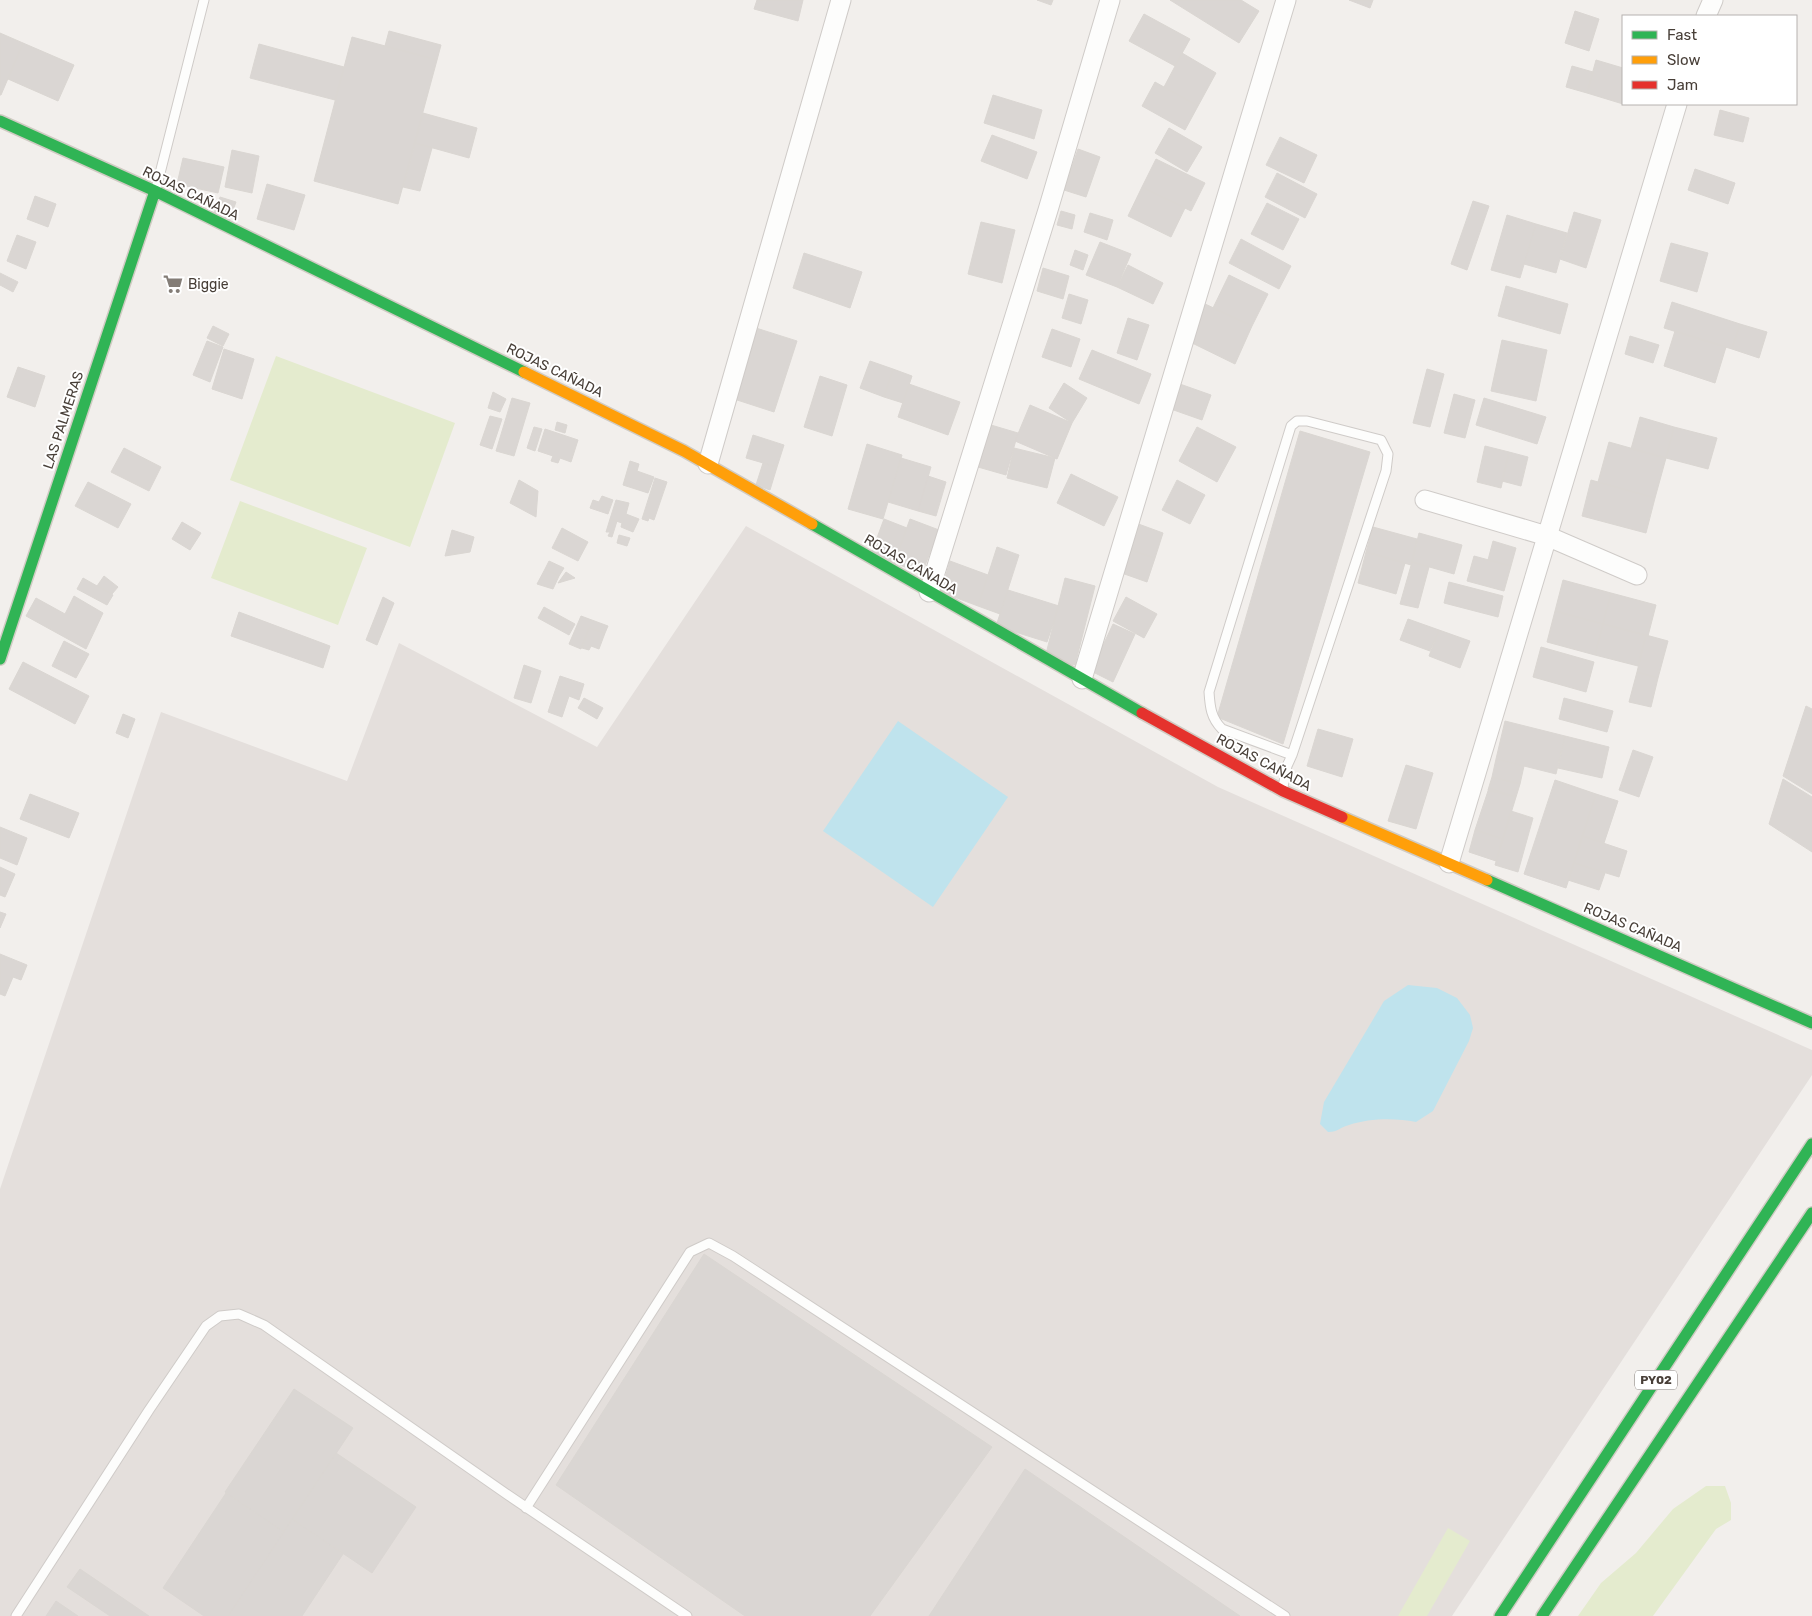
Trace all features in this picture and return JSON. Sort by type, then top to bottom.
[{"type":"main road","name":"ROJAS CAÑADA","points":[[0,121],[155,191],[684,451],[1282,791],[1809,1019]]},
{"type":"main road","name":"LAS PALMERAS","points":[[0,659],[155,191]]},
{"type":"main road","name":"PY02","points":[[1500,1616],[1812,1144]]},
{"type":"main road","name":"PY02","points":[[1542,1616],[1812,1213]]},
{"type":"main road","points":[[1764,1286],[1792,1264]]},
{"type":"street","points":[[708,464],[841,0]]},
{"type":"street","points":[[929,592],[1048,210],[1110,0]]},
{"type":"street","points":[[1082,679],[1286,0]]},
{"type":"street","points":[[1706,15],[1713,0]]},
{"type":"street","points":[[1448,863],[1677,105]]},
{"type":"street","points":[[1425,500],[1547,536],[1637,575]]},
{"type":"lane","points":[[155,191],[204,0]]},
{"type":"lane","points":[[1282,791],[1287,766],[1292,755],[1386,471],[1388,454],[1381,440],[1307,421],[1297,421],[1291,426],[1209,692],[1210,709],[1214,721],[1222,729],[1292,755]]},
{"type":"lane","points":[[526,1508],[690,1252],[709,1244],[742,1262],[1285,1616]]},
{"type":"lane","points":[[16,1616],[149,1410],[206,1326],[220,1316],[239,1314],[264,1325],[526,1508],[687,1616]]},
{"type":"shaded area","points":[[746,526],[1218,787],[1812,1050],[1812,1075],[1452,1616],[0,1616],[0,1189],[161,712],[347,781],[399,643],[597,747]]},
{"type":"green space","points":[[276,356],[455,423],[410,547],[230,480]]},
{"type":"green space","points":[[240,501],[367,548],[338,625],[211,578]]},
{"type":"green space","points":[[1706,1486],[1725,1486],[1731,1503],[1731,1520],[1716,1529],[1653,1616],[1578,1616],[1601,1583],[1636,1553],[1673,1509]]},
{"type":"green space","points":[[1448,1528],[1470,1541],[1427,1616],[1398,1616]]},
{"type":"water","points":[[898,721],[1008,797],[933,907],[823,831]]},
{"type":"water","points":[[1408,985],[1437,988],[1457,998],[1470,1015],[1473,1028],[1469,1041],[1433,1111],[1416,1122],[1392,1119],[1374,1120],[1328,1132],[1320,1124],[1324,1102],[1384,1001]]},
{"type":"building","points":[[757,0],[803,0],[798,21],[754,9]]},
{"type":"building","points":[[1037,0],[1053,0],[1051,5]]},
{"type":"building","points":[[1170,0],[1241,0],[1259,11],[1239,43]]},
{"type":"building","points":[[1349,0],[1373,0],[1370,8]]},
{"type":"building","points":[[1575,11],[1599,19],[1589,51],[1565,43]]},
{"type":"building","points":[[1144,14],[1190,39],[1175,66],[1129,41]]},
{"type":"building","points":[[389,31],[441,45],[437,60],[385,46]]},
{"type":"building","points":[[0,33],[23,43],[1,95],[0,95]]},
{"type":"building","points":[[352,37],[437,60],[398,204],[314,181]]},
{"type":"building","points":[[23,43],[74,65],[58,101],[8,79]]},
{"type":"building","points":[[259,44],[344,67],[335,100],[250,78]]},
{"type":"building","points":[[1182,53],[1216,73],[1198,106],[1164,87]]},
{"type":"building","points":[[1596,60],[1622,68],[1622,104],[1587,93]]},
{"type":"building","points":[[1572,66],[1593,72],[1587,93],[1566,87]]},
{"type":"building","points":[[1155,82],[1198,106],[1185,130],[1142,106]]},
{"type":"building","points":[[993,95],[1042,110],[1034,139],[984,123]]},
{"type":"building","points":[[1720,110],[1749,118],[1743,142],[1714,135]]},
{"type":"building","points":[[423,113],[477,128],[469,158],[415,143]]},
{"type":"building","points":[[1169,128],[1202,147],[1187,172],[1155,153]]},
{"type":"building","points":[[992,135],[1037,152],[1027,179],[981,161]]},
{"type":"building","points":[[1280,137],[1317,155],[1304,183],[1266,165]]},
{"type":"building","points":[[415,143],[432,148],[420,191],[403,187]]},
{"type":"building","points":[[1078,149],[1100,157],[1086,197],[1064,190]]},
{"type":"building","points":[[232,150],[259,156],[252,193],[225,187]]},
{"type":"building","points":[[183,158],[224,167],[218,193],[177,184]]},
{"type":"building","points":[[1156,159],[1205,183],[1191,211],[1142,187]]},
{"type":"building","points":[[1695,169],[1735,183],[1728,204],[1688,190]]},
{"type":"building","points":[[1277,173],[1317,194],[1305,218],[1265,197]]},
{"type":"building","points":[[267,184],[305,195],[294,230],[257,219]]},
{"type":"building","points":[[1142,187],[1185,208],[1171,237],[1128,216]]},
{"type":"building","points":[[35,196],[56,204],[48,227],[27,219]]},
{"type":"building","points":[[220,197],[236,202],[228,224],[212,219]]},
{"type":"building","points":[[1473,201],[1489,206],[1467,270],[1451,264]]},
{"type":"building","points":[[1267,203],[1299,219],[1283,250],[1251,234]]},
{"type":"building","points":[[1061,211],[1075,215],[1072,229],[1057,225]]},
{"type":"building","points":[[1574,212],[1601,220],[1586,268],[1560,259]]},
{"type":"building","points":[[1090,213],[1113,220],[1107,240],[1084,232]]},
{"type":"building","points":[[1507,215],[1536,224],[1520,278],[1491,270]]},
{"type":"building","points":[[981,222],[1015,230],[1002,283],[968,274]]},
{"type":"building","points":[[1536,224],[1567,233],[1556,273],[1524,264]]},
{"type":"building","points":[[17,235],[36,242],[26,269],[7,261]]},
{"type":"building","points":[[1241,239],[1291,266],[1279,289],[1229,263]]},
{"type":"building","points":[[1100,242],[1131,254],[1117,287],[1086,275]]},
{"type":"building","points":[[1671,243],[1708,253],[1697,292],[1660,281]]},
{"type":"building","points":[[1075,250],[1088,255],[1083,270],[1070,265]]},
{"type":"building","points":[[804,253],[862,272],[850,308],[793,288]]},
{"type":"building","points":[[1128,265],[1163,283],[1153,304],[1117,287]]},
{"type":"building","points":[[1043,268],[1069,276],[1063,299],[1037,291]]},
{"type":"building","points":[[0,273],[18,282],[13,292],[0,285]]},
{"type":"building","points":[[1229,275],[1268,294],[1252,326],[1213,308]]},
{"type":"building","points":[[1506,286],[1568,304],[1560,334],[1498,316]]},
{"type":"building","points":[[1069,294],[1088,300],[1081,324],[1062,318]]},
{"type":"building","points":[[1672,302],[1740,324],[1732,349],[1664,328]]},
{"type":"building","points":[[1203,303],[1252,326],[1235,364],[1186,340]]},
{"type":"building","points":[[1128,318],[1149,325],[1137,360],[1117,353]]},
{"type":"building","points":[[1740,324],[1767,332],[1759,358],[1732,349]]},
{"type":"building","points":[[213,326],[229,334],[223,346],[207,338]]},
{"type":"building","points":[[756,328],[797,341],[774,412],[734,399]]},
{"type":"building","points":[[1052,329],[1080,339],[1071,367],[1042,357]]},
{"type":"building","points":[[1675,331],[1726,347],[1715,383],[1664,366]]},
{"type":"building","points":[[1630,336],[1659,345],[1653,363],[1625,354]]},
{"type":"building","points":[[1502,340],[1547,350],[1536,401],[1491,391]]},
{"type":"building","points":[[207,341],[223,347],[210,382],[193,375]]},
{"type":"building","points":[[224,349],[254,359],[242,399],[212,389]]},
{"type":"building","points":[[1092,350],[1151,374],[1139,404],[1079,379]]},
{"type":"building","points":[[870,361],[893,369],[884,397],[860,388]]},
{"type":"building","points":[[18,367],[45,376],[35,407],[7,397]]},
{"type":"building","points":[[893,369],[912,376],[903,403],[884,397]]},
{"type":"building","points":[[1427,369],[1444,374],[1430,427],[1413,423]]},
{"type":"building","points":[[820,376],[847,385],[832,436],[804,427]]},
{"type":"building","points":[[1064,383],[1087,398],[1072,423],[1049,408]]},
{"type":"building","points":[[1177,383],[1211,395],[1202,420],[1168,408]]},
{"type":"building","points":[[909,384],[960,402],[948,435],[898,417]]},
{"type":"building","points":[[493,392],[506,399],[500,412],[488,408]]},
{"type":"building","points":[[1454,394],[1475,400],[1465,438],[1444,433]]},
{"type":"building","points":[[512,398],[530,403],[514,456],[496,451]]},
{"type":"building","points":[[1484,398],[1546,417],[1537,444],[1476,425]]},
{"type":"building","points":[[1030,405],[1072,423],[1057,459],[1015,441]]},
{"type":"building","points":[[490,416],[502,419],[492,449],[480,445]]},
{"type":"building","points":[[1640,417],[1674,427],[1666,458],[1631,449]]},
{"type":"building","points":[[557,422],[567,425],[565,433],[555,430]]},
{"type":"building","points":[[991,425],[1018,433],[1006,475],[978,467]]},
{"type":"building","points":[[534,427],[542,429],[535,451],[527,448]]},
{"type":"building","points":[[1197,427],[1236,447],[1217,482],[1179,461]]},
{"type":"building","points":[[1674,427],[1717,438],[1708,469],[1666,458]]},
{"type":"building","points":[[545,429],[578,440],[571,462],[560,458],[558,463],[551,461],[553,456],[538,451]]},
{"type":"building","points":[[1300,431],[1370,452],[1283,744],[1217,717]]},
{"type":"building","points":[[753,435],[784,445],[777,467],[746,458]]},
{"type":"building","points":[[1609,442],[1666,458],[1655,498],[1598,482]]},
{"type":"building","points":[[867,444],[902,455],[883,519],[848,509]]},
{"type":"building","points":[[1485,446],[1509,452],[1501,488],[1477,482]]},
{"type":"building","points":[[124,448],[161,467],[149,491],[111,472]]},
{"type":"building","points":[[1014,448],[1055,458],[1047,488],[1007,478]]},
{"type":"building","points":[[1509,452],[1528,457],[1521,486],[1502,481]]},
{"type":"building","points":[[901,458],[931,467],[918,511],[888,502]]},
{"type":"building","points":[[630,461],[639,464],[637,471],[654,477],[648,493],[623,485]]},
{"type":"building","points":[[763,463],[777,467],[770,490],[756,485]]},
{"type":"building","points":[[1071,474],[1118,497],[1104,526],[1057,503]]},
{"type":"building","points":[[928,476],[946,482],[936,516],[918,511]]},
{"type":"building","points":[[655,478],[667,482],[654,520],[649,518],[648,521],[642,519]]},
{"type":"building","points":[[519,480],[538,491],[536,517],[510,503]]},
{"type":"building","points":[[1177,480],[1205,495],[1190,524],[1162,510]]},
{"type":"building","points":[[1591,480],[1655,498],[1646,533],[1582,516]]},
{"type":"building","points":[[88,482],[131,504],[118,528],[75,506]]},
{"type":"building","points":[[602,496],[613,500],[608,514],[590,508],[593,500],[599,502]]},
{"type":"building","points":[[616,500],[629,503],[626,514],[639,519],[633,532],[621,527],[622,523],[610,519]]},
{"type":"building","points":[[610,519],[617,521],[612,537],[608,536],[610,532],[606,532]]},
{"type":"building","points":[[884,519],[907,528],[894,563],[871,554]]},
{"type":"building","points":[[910,519],[939,530],[922,573],[894,563]]},
{"type":"building","points":[[182,522],[201,533],[190,550],[172,539]]},
{"type":"building","points":[[1133,522],[1163,533],[1155,558],[1124,548]]},
{"type":"building","points":[[1373,527],[1417,539],[1411,565],[1366,552]]},
{"type":"building","points":[[562,528],[588,542],[578,561],[552,548]]},
{"type":"building","points":[[452,530],[474,537],[470,552],[445,556]]},
{"type":"building","points":[[1419,533],[1462,545],[1454,574],[1412,562]]},
{"type":"building","points":[[619,535],[630,538],[627,546],[617,543]]},
{"type":"building","points":[[1493,541],[1516,548],[1511,566],[1488,560]]},
{"type":"building","points":[[997,547],[1019,555],[1000,614],[978,606]]},
{"type":"building","points":[[1124,548],[1155,558],[1147,582],[1116,571]]},
{"type":"building","points":[[1366,552],[1405,563],[1396,594],[1358,583]]},
{"type":"building","points":[[1474,556],[1511,566],[1504,591],[1467,581]]},
{"type":"building","points":[[549,561],[564,568],[559,576],[545,569]]},
{"type":"building","points":[[950,561],[988,575],[978,606],[941,592]]},
{"type":"building","points":[[1412,562],[1429,567],[1418,608],[1400,604]]},
{"type":"building","points":[[545,569],[559,576],[553,589],[537,584]]},
{"type":"building","points":[[566,572],[575,578],[558,583]]},
{"type":"building","points":[[104,576],[118,587],[112,594],[97,586]]},
{"type":"building","points":[[83,578],[113,595],[107,605],[77,589]]},
{"type":"building","points":[[1065,578],[1095,586],[1075,665],[1045,658]]},
{"type":"building","points":[[1563,580],[1611,593],[1603,624],[1555,611]]},
{"type":"building","points":[[1449,582],[1503,596],[1498,617],[1444,603]]},
{"type":"building","points":[[1008,590],[1059,606],[1047,642],[996,626]]},
{"type":"building","points":[[1611,593],[1656,605],[1648,636],[1603,624]]},
{"type":"building","points":[[74,596],[103,613],[86,649],[26,616],[36,598],[65,614]]},
{"type":"building","points":[[383,597],[394,603],[377,645],[366,640]]},
{"type":"building","points":[[1126,597],[1157,614],[1144,638],[1113,621]]},
{"type":"building","points":[[544,607],[575,624],[569,635],[538,618]]},
{"type":"building","points":[[1555,611],[1603,624],[1595,655],[1547,642]]},
{"type":"building","points":[[239,612],[330,646],[323,668],[231,636]]},
{"type":"building","points":[[581,616],[608,626],[605,633],[589,628],[581,649],[569,644]]},
{"type":"building","points":[[1408,619],[1439,630],[1430,651],[1400,640]]},
{"type":"building","points":[[1113,624],[1135,634],[1113,682],[1091,671]]},
{"type":"building","points":[[1603,624],[1646,635],[1638,666],[1595,655]]},
{"type":"building","points":[[589,628],[605,633],[599,649],[591,646],[589,650],[582,648]]},
{"type":"building","points":[[1439,630],[1470,641],[1460,668],[1429,656]]},
{"type":"building","points":[[1646,635],[1668,641],[1658,678],[1637,672]]},
{"type":"building","points":[[64,641],[89,654],[76,678],[52,666]]},
{"type":"building","points":[[1541,647],[1594,662],[1586,692],[1533,677]]},
{"type":"building","points":[[23,662],[89,696],[75,724],[9,689]]},
{"type":"building","points":[[524,665],[541,671],[531,703],[514,698]]},
{"type":"building","points":[[1637,672],[1658,678],[1651,707],[1629,702]]},
{"type":"building","points":[[560,676],[584,684],[579,700],[569,696],[562,717],[548,712]]},
{"type":"building","points":[[584,698],[603,708],[597,719],[578,708]]},
{"type":"building","points":[[1564,698],[1613,711],[1607,732],[1559,719]]},
{"type":"building","points":[[1806,706],[1812,709],[1812,794],[1783,776]]},
{"type":"building","points":[[123,714],[135,719],[128,738],[116,733]]},
{"type":"building","points":[[1505,721],[1565,736],[1556,774],[1496,759]]},
{"type":"building","points":[[1318,729],[1353,739],[1342,777],[1307,766]]},
{"type":"building","points":[[1565,736],[1609,747],[1602,778],[1558,768]]},
{"type":"building","points":[[1633,750],[1653,757],[1639,797],[1619,790]]},
{"type":"building","points":[[1496,759],[1524,766],[1520,784],[1492,777]]},
{"type":"building","points":[[1406,765],[1433,773],[1416,829],[1388,821]]},
{"type":"building","points":[[1492,777],[1520,784],[1516,797],[1488,790]]},
{"type":"building","points":[[1783,779],[1812,797],[1812,852],[1769,824]]},
{"type":"building","points":[[1555,780],[1596,794],[1566,888],[1524,874]]},
{"type":"building","points":[[1489,788],[1516,797],[1503,839],[1475,830]]},
{"type":"building","points":[[30,794],[79,813],[69,838],[20,819]]},
{"type":"building","points":[[1596,794],[1618,801],[1604,843],[1582,836]]},
{"type":"building","points":[[1511,811],[1533,818],[1518,872],[1495,865]]},
{"type":"building","points":[[0,827],[27,838],[17,865],[0,858]]},
{"type":"building","points":[[1475,830],[1503,839],[1496,861],[1469,852]]},
{"type":"building","points":[[1582,836],[1627,851],[1619,877],[1574,863]]},
{"type":"building","points":[[1574,863],[1605,873],[1599,890],[1568,880]]},
{"type":"building","points":[[0,867],[15,874],[5,897],[0,895]]},
{"type":"building","points":[[0,912],[6,914],[0,928]]},
{"type":"building","points":[[0,954],[27,965],[21,980],[13,977],[5,996],[0,994]]},
{"type":"building","points":[[704,1254],[992,1447],[870,1616],[745,1616],[556,1485]]},
{"type":"building","points":[[294,1389],[353,1428],[284,1532],[225,1492]]},
{"type":"building","points":[[336,1453],[416,1507],[372,1573],[292,1519]]},
{"type":"building","points":[[1025,1469],[1240,1616],[929,1616]]},
{"type":"building","points":[[226,1493],[284,1532],[228,1616],[204,1616],[163,1588]]},
{"type":"building","points":[[292,1519],[343,1554],[302,1616],[228,1616]]},
{"type":"building","points":[[80,1569],[149,1616],[110,1616],[67,1587]]},
{"type":"building","points":[[56,1601],[78,1616],[46,1616]]},
{"type":"traffic: fast","points":[[0,121],[155,191],[524,372]]},
{"type":"traffic: fast","points":[[0,659],[155,191]]},
{"type":"traffic: fast","points":[[812,524],[1142,713]]},
{"type":"traffic: fast","points":[[1487,880],[1812,1023]]},
{"type":"traffic: fast","points":[[1500,1616],[1812,1144]]},
{"type":"traffic: fast","points":[[1542,1616],[1812,1213]]},
{"type":"traffic: slow","points":[[524,372],[684,451],[812,524]]},
{"type":"traffic: slow","points":[[1342,817],[1487,880]]},
{"type":"traffic: jam","points":[[1142,713],[1283,791],[1342,817]]},
{"type":"place","name":"Biggie","points":[[173,284]]}]
